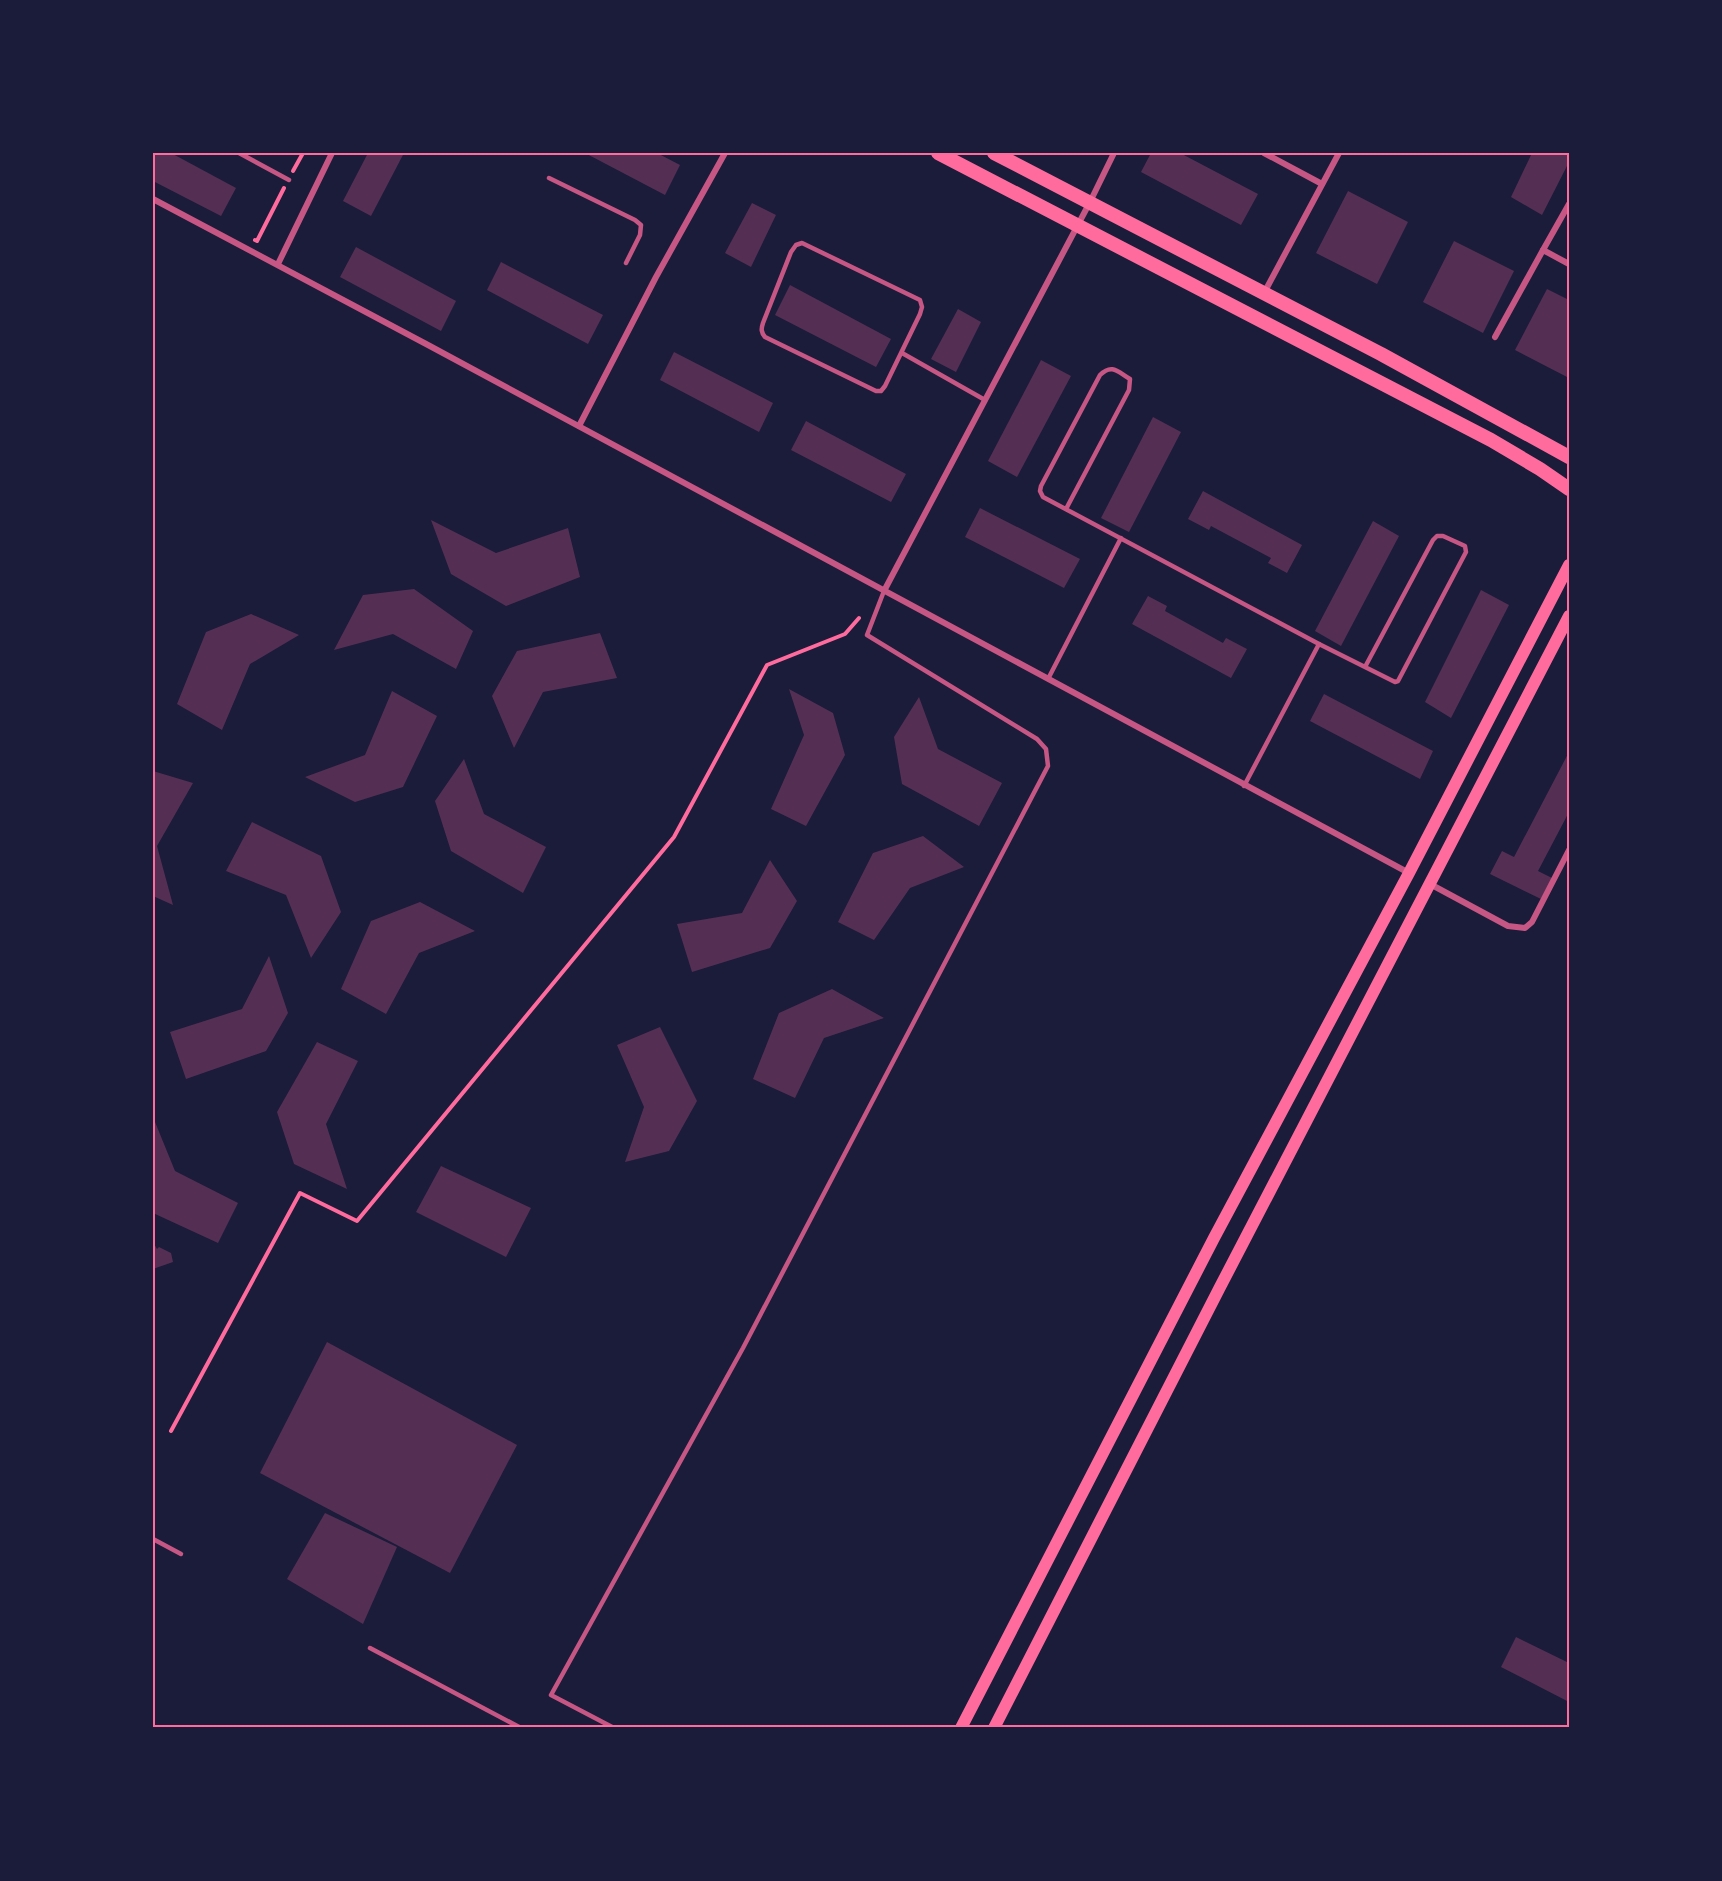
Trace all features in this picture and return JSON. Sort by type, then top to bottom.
[{"type":"main road","points":[[938,153],[1491,440],[1569,489]]},
{"type":"main road","points":[[994,153],[1381,354],[1569,457]]},
{"type":"main road","points":[[961,1728],[1220,1228],[1409,873],[1569,565]]},
{"type":"main road","points":[[994,1728],[1569,616]]},
{"type":"street","points":[[278,264],[332,153]]},
{"type":"street","points":[[579,426],[656,277],[725,153]]},
{"type":"street","points":[[884,591],[986,400],[1113,153]]},
{"type":"street","points":[[1264,153],[1322,184]]},
{"type":"street","points":[[1264,294],[1339,153]]},
{"type":"street","points":[[153,199],[278,264],[1409,873]]},
{"type":"street","points":[[1495,337],[1569,204]]},
{"type":"street","points":[[1543,250],[1569,264]]},
{"type":"street","points":[[1430,884],[1508,926],[1525,928],[1532,922],[1569,850]]},
{"type":"lane","points":[[239,153],[288,180]]},
{"type":"lane","points":[[549,177],[641,225],[640,235],[626,262]]},
{"type":"lane","points":[[802,243],[810,245],[920,300],[922,307],[920,314],[902,353],[885,386],[881,391],[876,391],[765,337],[761,329],[762,323],[796,245],[802,243]]},
{"type":"lane","points":[[902,353],[986,400]]},
{"type":"lane","points":[[1066,509],[1129,390],[1130,379],[1111,368],[1106,369],[1100,375],[1041,486],[1040,491],[1043,497],[1319,644],[1365,667],[1398,681],[1466,552],[1465,546],[1443,536],[1437,536],[1433,540],[1365,667]]},
{"type":"lane","points":[[1048,679],[1121,538]]},
{"type":"lane","points":[[614,1728],[551,1695],[743,1348],[1048,766],[1046,749],[1037,739],[867,635],[884,591]]},
{"type":"lane","points":[[1244,786],[1319,644]]},
{"type":"lane","points":[[153,1539],[181,1554]]},
{"type":"lane","points":[[370,1648],[521,1728]]},
{"type":"path","points":[[247,236],[257,241],[303,153]]},
{"type":"path","points":[[171,1431],[300,1193],[357,1221],[674,837],[768,664],[845,634],[861,617]]},
{"type":"building","points":[[153,153],[171,153],[236,188],[221,216],[153,181]]},
{"type":"building","points":[[368,153],[404,153],[371,216],[343,201]]},
{"type":"building","points":[[585,153],[657,153],[680,165],[665,195]]},
{"type":"building","points":[[1151,153],[1180,153],[1258,194],[1241,225],[1141,172]]},
{"type":"building","points":[[1532,153],[1569,153],[1569,162],[1542,215],[1511,197]]},
{"type":"building","points":[[1348,191],[1408,222],[1377,284],[1316,253]]},
{"type":"building","points":[[752,203],[776,215],[751,267],[725,253]]},
{"type":"building","points":[[1454,241],[1514,271],[1483,333],[1423,302]]},
{"type":"building","points":[[356,247],[456,301],[441,331],[340,277]]},
{"type":"building","points":[[501,262],[603,315],[588,344],[487,290]]},
{"type":"building","points":[[790,285],[891,339],[876,367],[775,315]]},
{"type":"building","points":[[1547,289],[1569,300],[1569,378],[1515,350]]},
{"type":"building","points":[[958,309],[981,322],[956,372],[931,359]]},
{"type":"building","points":[[674,352],[773,403],[759,432],[660,380]]},
{"type":"building","points":[[1041,360],[1071,376],[1017,477],[988,461]]},
{"type":"building","points":[[1153,417],[1181,432],[1129,532],[1101,518]]},
{"type":"building","points":[[806,421],[906,474],[891,502],[791,450]]},
{"type":"building","points":[[1203,491],[1302,545],[1287,573],[1268,563],[1271,558],[1211,526],[1209,530],[1188,519]]},
{"type":"building","points":[[980,508],[1080,559],[1064,588],[965,537]]},
{"type":"building","points":[[431,520],[496,553],[568,528],[580,577],[506,606],[451,574]]},
{"type":"building","points":[[1373,521],[1399,536],[1341,646],[1315,631]]},
{"type":"building","points":[[414,589],[473,631],[456,669],[393,634],[334,650],[363,595]]},
{"type":"building","points":[[1481,590],[1509,605],[1451,718],[1425,702]]},
{"type":"building","points":[[1148,596],[1167,606],[1165,611],[1223,643],[1226,638],[1247,649],[1231,678],[1132,624]]},
{"type":"building","points":[[251,614],[299,635],[250,664],[222,730],[177,704],[206,632]]},
{"type":"building","points":[[600,633],[617,678],[543,692],[514,748],[492,696],[517,651]]},
{"type":"building","points":[[789,689],[833,713],[845,755],[806,826],[771,809],[804,735]]},
{"type":"building","points":[[392,691],[437,716],[403,787],[355,802],[305,777],[365,755]]},
{"type":"building","points":[[1324,694],[1433,751],[1420,779],[1310,721]]},
{"type":"building","points":[[919,697],[938,749],[1002,783],[979,826],[902,784],[894,737]]},
{"type":"building","points":[[1569,752],[1569,812],[1538,871],[1552,878],[1541,899],[1490,874],[1502,851],[1514,857]]},
{"type":"building","points":[[464,759],[484,814],[546,847],[523,893],[451,851],[435,801]]},
{"type":"building","points":[[153,771],[193,783],[157,846],[173,905],[153,896]]},
{"type":"building","points":[[252,822],[321,856],[341,912],[311,958],[286,895],[226,871]]},
{"type":"building","points":[[923,836],[964,867],[910,888],[874,940],[838,922],[873,853]]},
{"type":"building","points":[[770,860],[797,901],[770,948],[692,972],[677,924],[742,913]]},
{"type":"building","points":[[420,902],[475,931],[419,953],[386,1014],[341,989],[371,921]]},
{"type":"building","points":[[269,956],[288,1013],[266,1051],[186,1079],[170,1032],[242,1009]]},
{"type":"building","points":[[832,989],[884,1018],[824,1038],[795,1098],[753,1079],[779,1013]]},
{"type":"building","points":[[660,1027],[697,1101],[669,1151],[625,1162],[644,1107],[617,1045]]},
{"type":"building","points":[[317,1042],[358,1061],[326,1124],[347,1189],[294,1164],[277,1112]]},
{"type":"building","points":[[153,1117],[175,1171],[238,1203],[218,1243],[153,1213]]},
{"type":"building","points":[[441,1166],[531,1208],[506,1257],[416,1212]]},
{"type":"building","points":[[153,1242],[157,1249],[159,1247],[171,1253],[173,1262],[153,1269]]},
{"type":"building","points":[[327,1342],[517,1445],[450,1573],[260,1473]]},
{"type":"building","points":[[325,1513],[397,1547],[363,1624],[287,1579]]},
{"type":"building","points":[[1516,1637],[1569,1663],[1569,1702],[1501,1667]]}]
